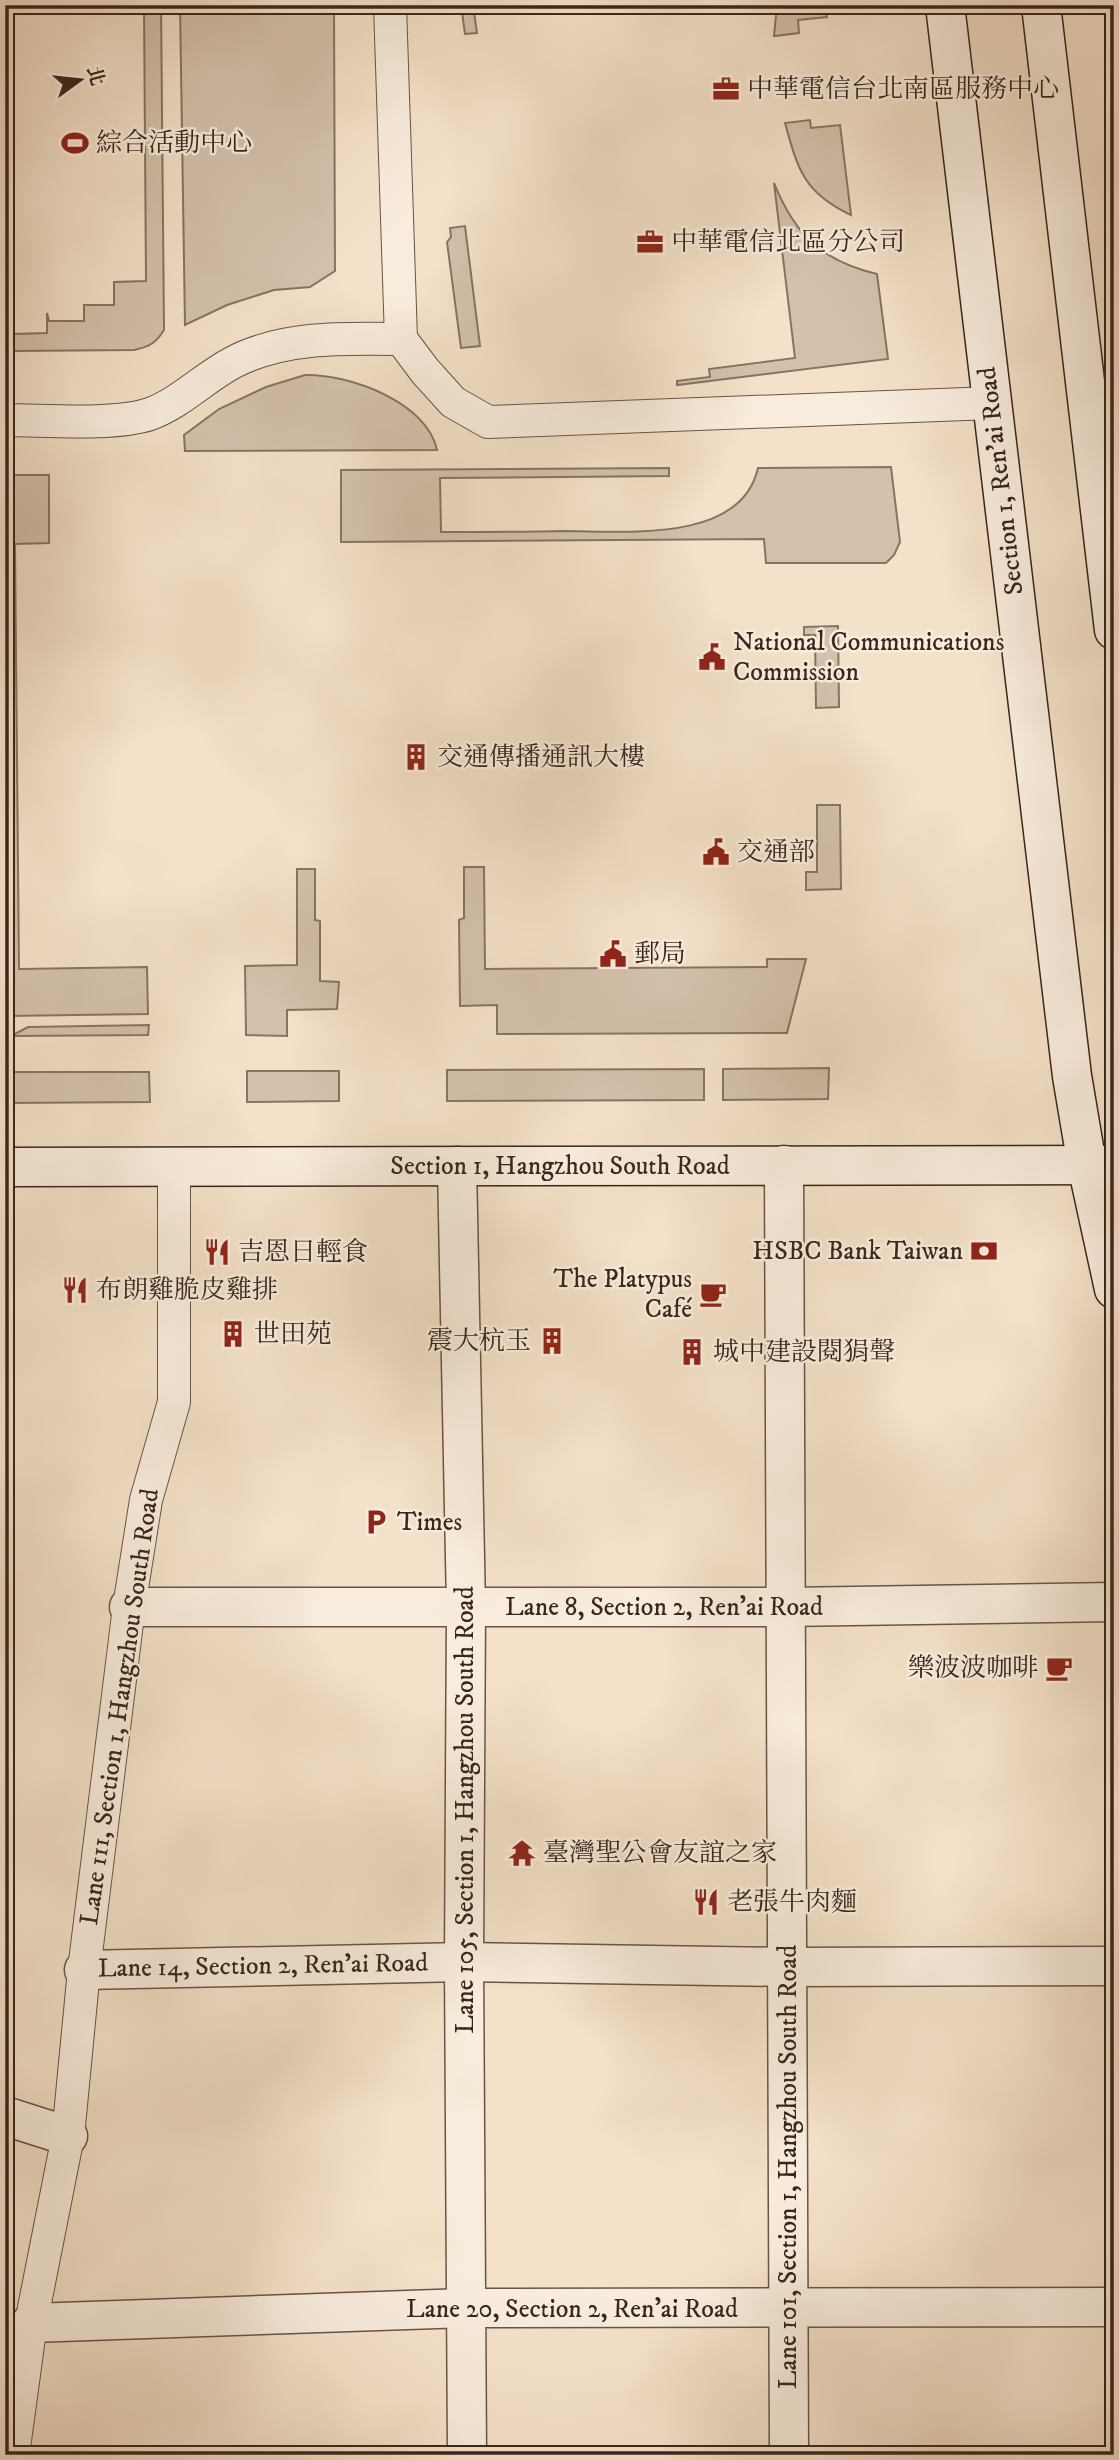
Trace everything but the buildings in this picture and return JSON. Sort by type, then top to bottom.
[{"type":"street","name":"Section 1, Ren’ai Road","points":[[945,5],[1071,1062],[1100,1165],[1114,1289]]},
{"type":"street","points":[[1041,5],[1114,630]]},
{"type":"street","name":"Lane 101, Section 1, Hangzhou South Road","points":[[784,1165],[789,2455]]},
{"type":"street","name":"Section 1, Hangzhou South Road","points":[[5,1167],[1100,1165]]},
{"type":"street","name":"Lane 105, Section 1, Hangzhou South Road","points":[[457,1166],[466,1607],[464,1962],[467,2455]]},
{"type":"street","name":"Lane 8, Section 2, Ren’ai Road","points":[[130,1607],[786,1607],[1114,1602]]},
{"type":"street","name":"Lane 14, Section 2, Ren’ai Road","points":[[84,1970],[464,1962],[787,1967],[1114,1965]]},
{"type":"street","points":[[5,2116],[68,2136]]},
{"type":"street","name":"Lane 20, Section 2, Ren’ai Road","points":[[31,2323],[466,2308],[1114,2307]]},
{"type":"lane","points":[[390,5],[401,339],[425,372],[453,402],[488,422],[992,403]]},
{"type":"lane","points":[[5,420],[123,419],[150,413],[175,401],[234,362],[260,352],[309,341],[346,338],[401,339]]},
{"type":"lane","name":"Lane 111, Section 1, Hangzhou South Road","points":[[13,2455],[31,2323],[68,2136],[84,1970],[146,1500],[174,1402],[174,1167]]},
{"type":"shaded area","points":[[144,5],[161,5],[164,330],[152,344],[134,350],[13,351],[13,334],[47,333],[47,313],[49,321],[84,321],[84,305],[114,305],[114,282],[146,281]]},
{"type":"shaded area","points":[[180,5],[334,5],[335,271],[310,287],[274,290],[227,305],[185,325]]},
{"type":"shaded area","points":[[461,5],[473,5],[477,33],[465,34]]},
{"type":"shaded area","points":[[777,5],[825,5],[827,17],[798,20],[799,33],[774,36]]},
{"type":"shaded area","points":[[810,120],[811,128],[840,125],[851,215],[835,207],[813,189],[799,167],[785,123]]},
{"type":"shaded area","points":[[774,183],[791,217],[813,243],[841,262],[877,274],[888,359],[677,385],[677,381],[710,377],[709,369],[795,358]]},
{"type":"shaded area","points":[[465,226],[480,346],[461,348],[447,242],[451,237],[450,228]]},
{"type":"shaded area","points":[[305,375],[343,380],[384,394],[418,418],[430,433],[437,450],[185,451],[184,435],[219,409],[266,387]]},
{"type":"shaded area","points":[[891,467],[900,542],[894,555],[886,563],[766,563],[764,539],[341,542],[341,470],[669,468],[669,476],[440,478],[441,532],[617,532],[677,528],[705,521],[729,510],[747,493],[758,468]]},
{"type":"shaded area","points":[[5,475],[49,475],[49,543],[15,544],[19,969],[147,967],[148,1014],[5,1016]]},
{"type":"shaded area","points":[[838,626],[839,707],[816,708],[815,635],[804,635],[804,627]]},
{"type":"shaded area","points":[[817,805],[840,805],[841,889],[806,890],[806,872],[817,872]]},
{"type":"shaded area","points":[[464,867],[484,867],[485,969],[767,967],[767,959],[806,959],[787,1033],[497,1034],[497,1005],[460,1006],[459,920],[464,918]]},
{"type":"shaded area","points":[[297,869],[315,869],[315,920],[320,921],[320,981],[339,982],[337,1009],[287,1010],[287,1036],[246,1035],[245,966],[297,965]]},
{"type":"shaded area","points":[[149,1025],[148,1035],[11,1036],[28,1027]]},
{"type":"shaded area","points":[[829,1068],[828,1099],[723,1100],[723,1069]]},
{"type":"shaded area","points":[[704,1069],[704,1100],[447,1101],[447,1070]]},
{"type":"shaded area","points":[[247,1071],[339,1071],[339,1101],[247,1102]]},
{"type":"shaded area","points":[[6,1072],[149,1072],[150,1102],[7,1103]]},
{"type":"place","name":"中華電信台北南區服務中心","points":[[726,89]]},
{"type":"place","name":"綜合活動中心","points":[[75,143]]},
{"type":"place","name":"中華電信北區分公司","points":[[650,242]]},
{"type":"place","name":"National Communications Commission","points":[[712,657]]},
{"type":"place","name":"交通傳播通訊大樓","points":[[416,757]]},
{"type":"place","name":"交通部","points":[[716,852]]},
{"type":"place","name":"郵局","points":[[613,954]]},
{"type":"place","name":"HSBC Bank Taiwan","points":[[984,1251]]},
{"type":"place","name":"吉恩日輕食","points":[[217,1252]]},
{"type":"place","name":"布朗雞脆皮雞排","points":[[75,1290]]},
{"type":"place","name":"The Platypus Café","points":[[713,1294]]},
{"type":"place","name":"世田苑","points":[[233,1334]]},
{"type":"place","name":"震大杭玉","points":[[552,1341]]},
{"type":"place","name":"城中建設閱狷聲","points":[[692,1352]]},
{"type":"place","name":"Times","points":[[376,1522]]},
{"type":"place","name":"樂波波咖啡","points":[[1059,1668]]},
{"type":"place","name":"臺灣聖公會友誼之家","points":[[522,1853]]},
{"type":"place","name":"老張牛肉麵","points":[[706,1902]]}]
